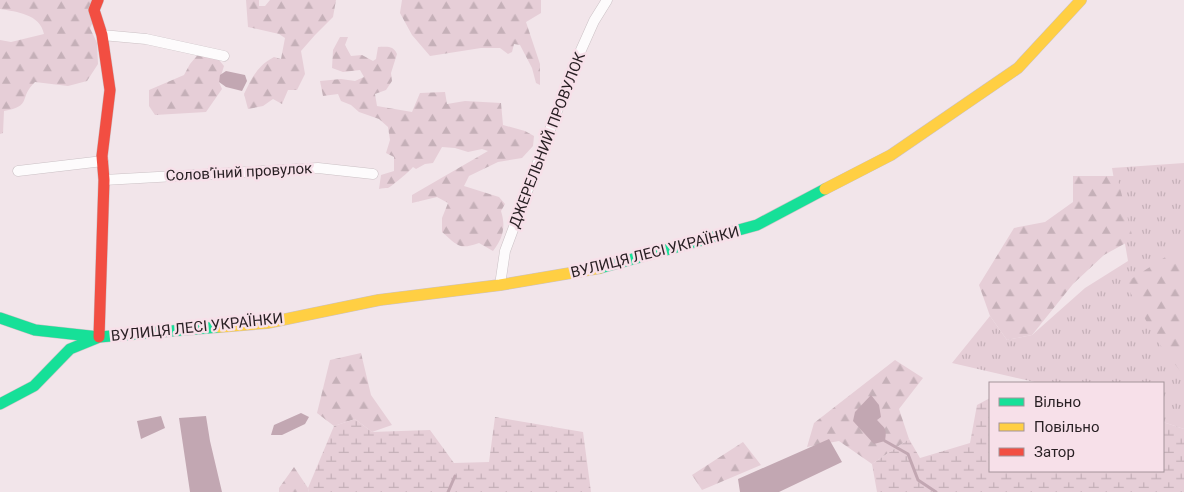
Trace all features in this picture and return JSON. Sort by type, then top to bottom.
[{"type":"street","points":[[98,0],[94,10],[102,35],[110,90],[103,161],[104,180],[98,337]]},
{"type":"street","name":"ДЖЕРЕЛЬНИЙ ПРОВУЛОК","points":[[500,285],[506,252],[573,68],[594,21],[607,0]]},
{"type":"street","name":"ВУЛИЦЯ ЛЕСІ УКРАЇНКИ","points":[[98,337],[267,323],[379,300],[500,285],[605,267],[757,225],[891,155],[1018,68],[1081,0]]},
{"type":"street","points":[[102,35],[146,39],[224,56]]},
{"type":"street","points":[[18,171],[103,161]]},
{"type":"street","name":"Соловʼїний провулок","points":[[104,180],[318,168],[373,174]]},
{"type":"street","points":[[0,318],[35,330],[98,337]]},
{"type":"street","points":[[0,404],[34,386],[70,349],[98,337]]},
{"type":"green space","points":[[0,0],[92,0],[93,22],[90,28],[97,43],[98,64],[87,81],[68,86],[35,82],[19,107],[4,111],[3,133],[0,134],[0,40],[11,42],[44,34],[42,27],[33,18],[0,9]]},
{"type":"green space","points":[[246,0],[259,0],[259,6],[265,6],[270,0],[336,0],[333,17],[301,51],[305,74],[297,90],[288,90],[282,104],[273,99],[263,106],[248,109],[244,94],[259,68],[274,57],[281,59],[285,38],[279,34],[248,27]]},
{"type":"green space","points":[[402,0],[541,0],[541,13],[526,22],[540,64],[540,85],[536,83],[532,68],[520,45],[514,44],[512,52],[508,54],[500,48],[481,48],[430,56],[412,35],[400,13]]},
{"type":"green space","points":[[340,37],[348,37],[345,45],[351,56],[362,55],[373,61],[376,59],[378,47],[392,48],[397,54],[391,73],[392,81],[386,90],[375,94],[377,106],[412,112],[420,93],[445,92],[447,104],[465,101],[501,103],[503,125],[525,131],[534,136],[533,146],[522,158],[498,162],[469,176],[464,186],[499,197],[505,204],[501,211],[503,232],[493,251],[479,243],[467,246],[459,245],[442,232],[442,218],[448,203],[437,197],[412,203],[412,195],[488,151],[482,149],[468,152],[442,147],[433,163],[425,164],[416,169],[413,167],[390,187],[379,189],[381,175],[394,171],[394,157],[386,153],[390,140],[388,127],[379,119],[359,112],[351,105],[341,101],[338,94],[323,96],[320,81],[341,79],[355,81],[364,77],[360,70],[343,72],[332,68],[333,50]]},
{"type":"green space","points":[[201,51],[219,60],[224,66],[219,82],[222,89],[206,112],[155,115],[149,106],[149,90],[184,75]]},
{"type":"green space","points":[[1184,163],[1184,429],[1164,422],[1164,382],[1035,382],[952,363],[990,316],[1007,340],[1032,335],[1085,288],[1128,261],[1112,168]]},
{"type":"green space","points":[[1073,176],[1117,176],[1133,239],[1104,255],[1073,284],[1032,335],[1007,340],[990,316],[979,285],[1014,228],[1045,222],[1073,202]]},
{"type":"green space","points":[[1184,245],[1184,376],[1158,342],[1125,283]]},
{"type":"green space","points":[[361,353],[371,395],[392,425],[372,432],[355,419],[334,426],[317,413],[330,360]]},
{"type":"green space","points":[[895,360],[923,378],[899,409],[909,439],[872,464],[839,441],[807,447],[814,423]]},
{"type":"green space","points":[[989,399],[989,472],[1164,472],[1164,422],[1184,429],[1184,492],[877,492],[872,464],[909,439],[920,458],[970,443],[977,405]]},
{"type":"green space","points":[[495,417],[583,432],[591,492],[309,492],[308,488],[334,426],[355,419],[372,432],[430,430],[454,463],[489,462]]},
{"type":"green space","points":[[743,442],[761,465],[702,490],[692,475]]},
{"type":"green space","points":[[294,467],[309,492],[279,492],[279,488]]},
{"type":"shaded area","points":[[226,71],[245,75],[247,81],[242,91],[226,87],[219,82],[220,75]]},
{"type":"shaded area","points":[[871,395],[879,405],[881,417],[877,420],[886,433],[885,441],[874,444],[853,421],[855,412]]},
{"type":"shaded area","points":[[301,413],[309,417],[305,424],[282,435],[271,435],[274,425]]},
{"type":"shaded area","points":[[161,416],[165,428],[141,439],[137,421]]},
{"type":"shaded area","points":[[206,416],[222,492],[190,492],[179,418]]},
{"type":"shaded area","points":[[829,439],[842,462],[779,492],[740,492],[738,479]]},
{"type":"waterway","points":[[885,441],[908,454],[918,480],[936,492]]},
{"type":"waterway","points":[[448,492],[455,476]]},
{"type":"traffic: fast","points":[[600,268],[757,225],[825,189]]},
{"type":"traffic: fast","points":[[0,318],[35,330],[99,337],[219,327]]},
{"type":"traffic: fast","points":[[0,404],[34,386],[70,349],[97,338]]},
{"type":"traffic: slow","points":[[825,189],[891,155],[1018,68],[1081,0]]},
{"type":"traffic: slow","points":[[219,327],[267,323],[379,300],[500,285],[600,268]]},
{"type":"traffic: jam","points":[[98,0],[94,10],[102,35],[110,90],[102,156],[104,180],[99,337]]}]
